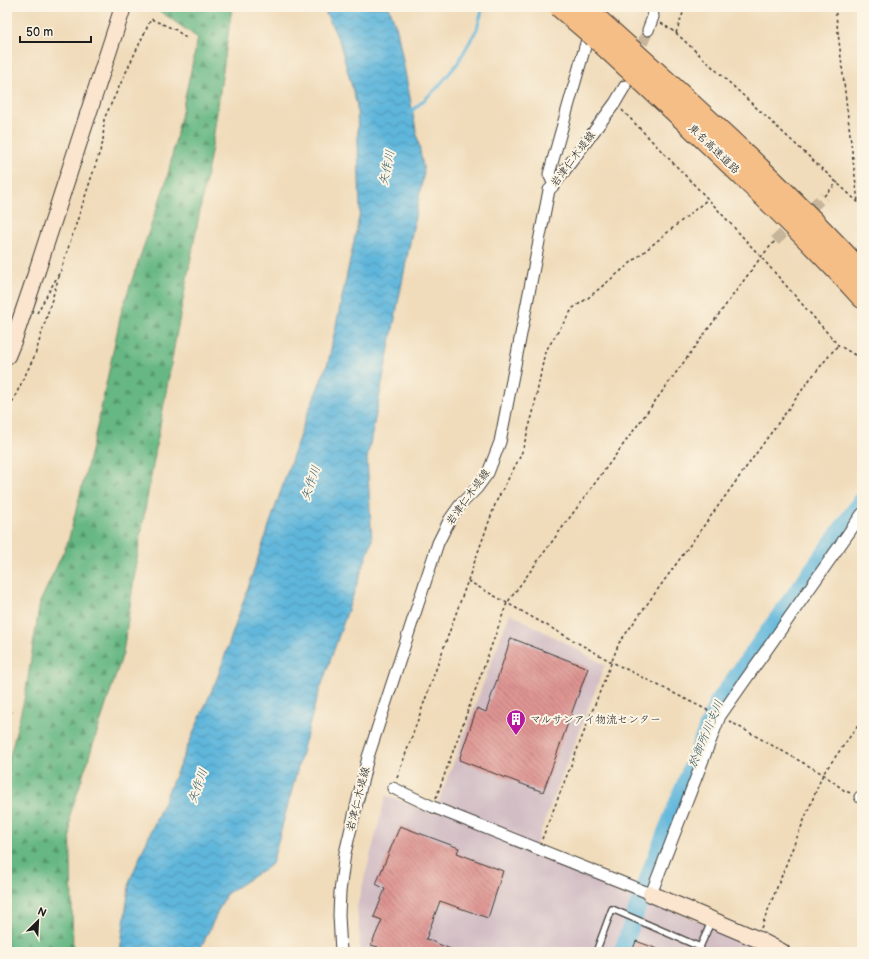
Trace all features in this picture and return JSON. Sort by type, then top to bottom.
[{"type":"highway","name":"東名高速道路","points":[[559,7],[597,22],[722,132],[794,201],[862,272]]},
{"type":"highway","name":"東名高速道路","points":[[584,7],[658,96],[782,214],[862,298]]},
{"type":"street","points":[[7,356],[14,339],[123,7]]},
{"type":"street","points":[[648,30],[653,12]]},
{"type":"street","points":[[554,186],[549,174],[597,22]]},
{"type":"street","name":"岩津仁木堤線","points":[[341,952],[339,915],[340,892],[345,853],[368,757],[438,543],[450,519],[460,505],[477,488],[488,473],[500,442],[549,190],[554,186],[615,103],[625,86]]},
{"type":"street","points":[[651,894],[720,716],[862,514]]},
{"type":"street","points":[[393,788],[433,806],[651,894],[757,939],[776,950]]},
{"type":"lane","points":[[596,952],[612,909],[701,949],[712,920]]},
{"type":"path","points":[[676,33],[684,7]]},
{"type":"path","points":[[684,10],[704,7]]},
{"type":"path","points":[[835,7],[858,202]]},
{"type":"path","points":[[653,12],[838,182],[862,206]]},
{"type":"path","points":[[7,413],[36,355],[61,270],[103,142],[104,119],[151,19],[176,30],[186,38]]},
{"type":"path","points":[[615,103],[708,199],[838,345],[855,355],[862,356]]},
{"type":"path","points":[[824,196],[838,182]]},
{"type":"path","points":[[393,788],[496,502],[521,455],[533,413],[545,352],[573,308],[588,298],[708,199]]},
{"type":"path","points":[[433,806],[507,603],[761,257],[775,241]]},
{"type":"path","points":[[36,316],[61,270]]},
{"type":"path","points":[[539,849],[610,661],[619,643],[810,379],[838,345]]},
{"type":"path","points":[[468,581],[610,661],[720,716],[823,774],[845,791],[861,798]]},
{"type":"path","points":[[7,710],[13,712]]},
{"type":"path","points":[[757,939],[823,774],[862,720]]},
{"type":"shaded area","points":[[510,613],[605,665],[532,854],[751,942],[754,952],[361,952],[357,907],[386,795],[434,814]]},
{"type":"green space","points":[[154,7],[232,7],[212,147],[140,538],[123,653],[70,815],[73,952],[7,952],[7,767],[25,696],[40,602],[68,542],[97,427],[122,309],[167,179],[198,38]]},
{"type":"water","name":"矢作川","points":[[323,7],[389,7],[397,29],[424,172],[367,459],[372,541],[315,704],[272,864],[226,894],[199,952],[120,952],[130,880],[218,676],[306,417],[328,363],[360,213],[357,106],[340,43]]},
{"type":"building","name":"マルサンアイ物流センター","points":[[511,638],[588,668],[543,792],[459,760],[477,708],[486,712]]},
{"type":"building","points":[[400,826],[459,848],[457,853],[503,871],[488,918],[440,901],[426,939],[458,952],[376,952],[378,947],[371,945],[382,920],[374,917],[385,889],[376,884]]},
{"type":"building","points":[[636,941],[663,951],[663,952],[632,952]]},
{"type":"waterway","points":[[411,112],[437,88],[457,64],[477,29],[483,7]]},
{"type":"waterway","name":"於御所川支川","points":[[622,952],[651,869],[717,703],[862,500]]},
{"type":"tunnel","points":[[636,59],[648,30]]},
{"type":"tunnel","points":[[775,241],[824,196]]},
{"type":"place","name":"マルサンアイ物流センター","points":[[516,736]]}]
